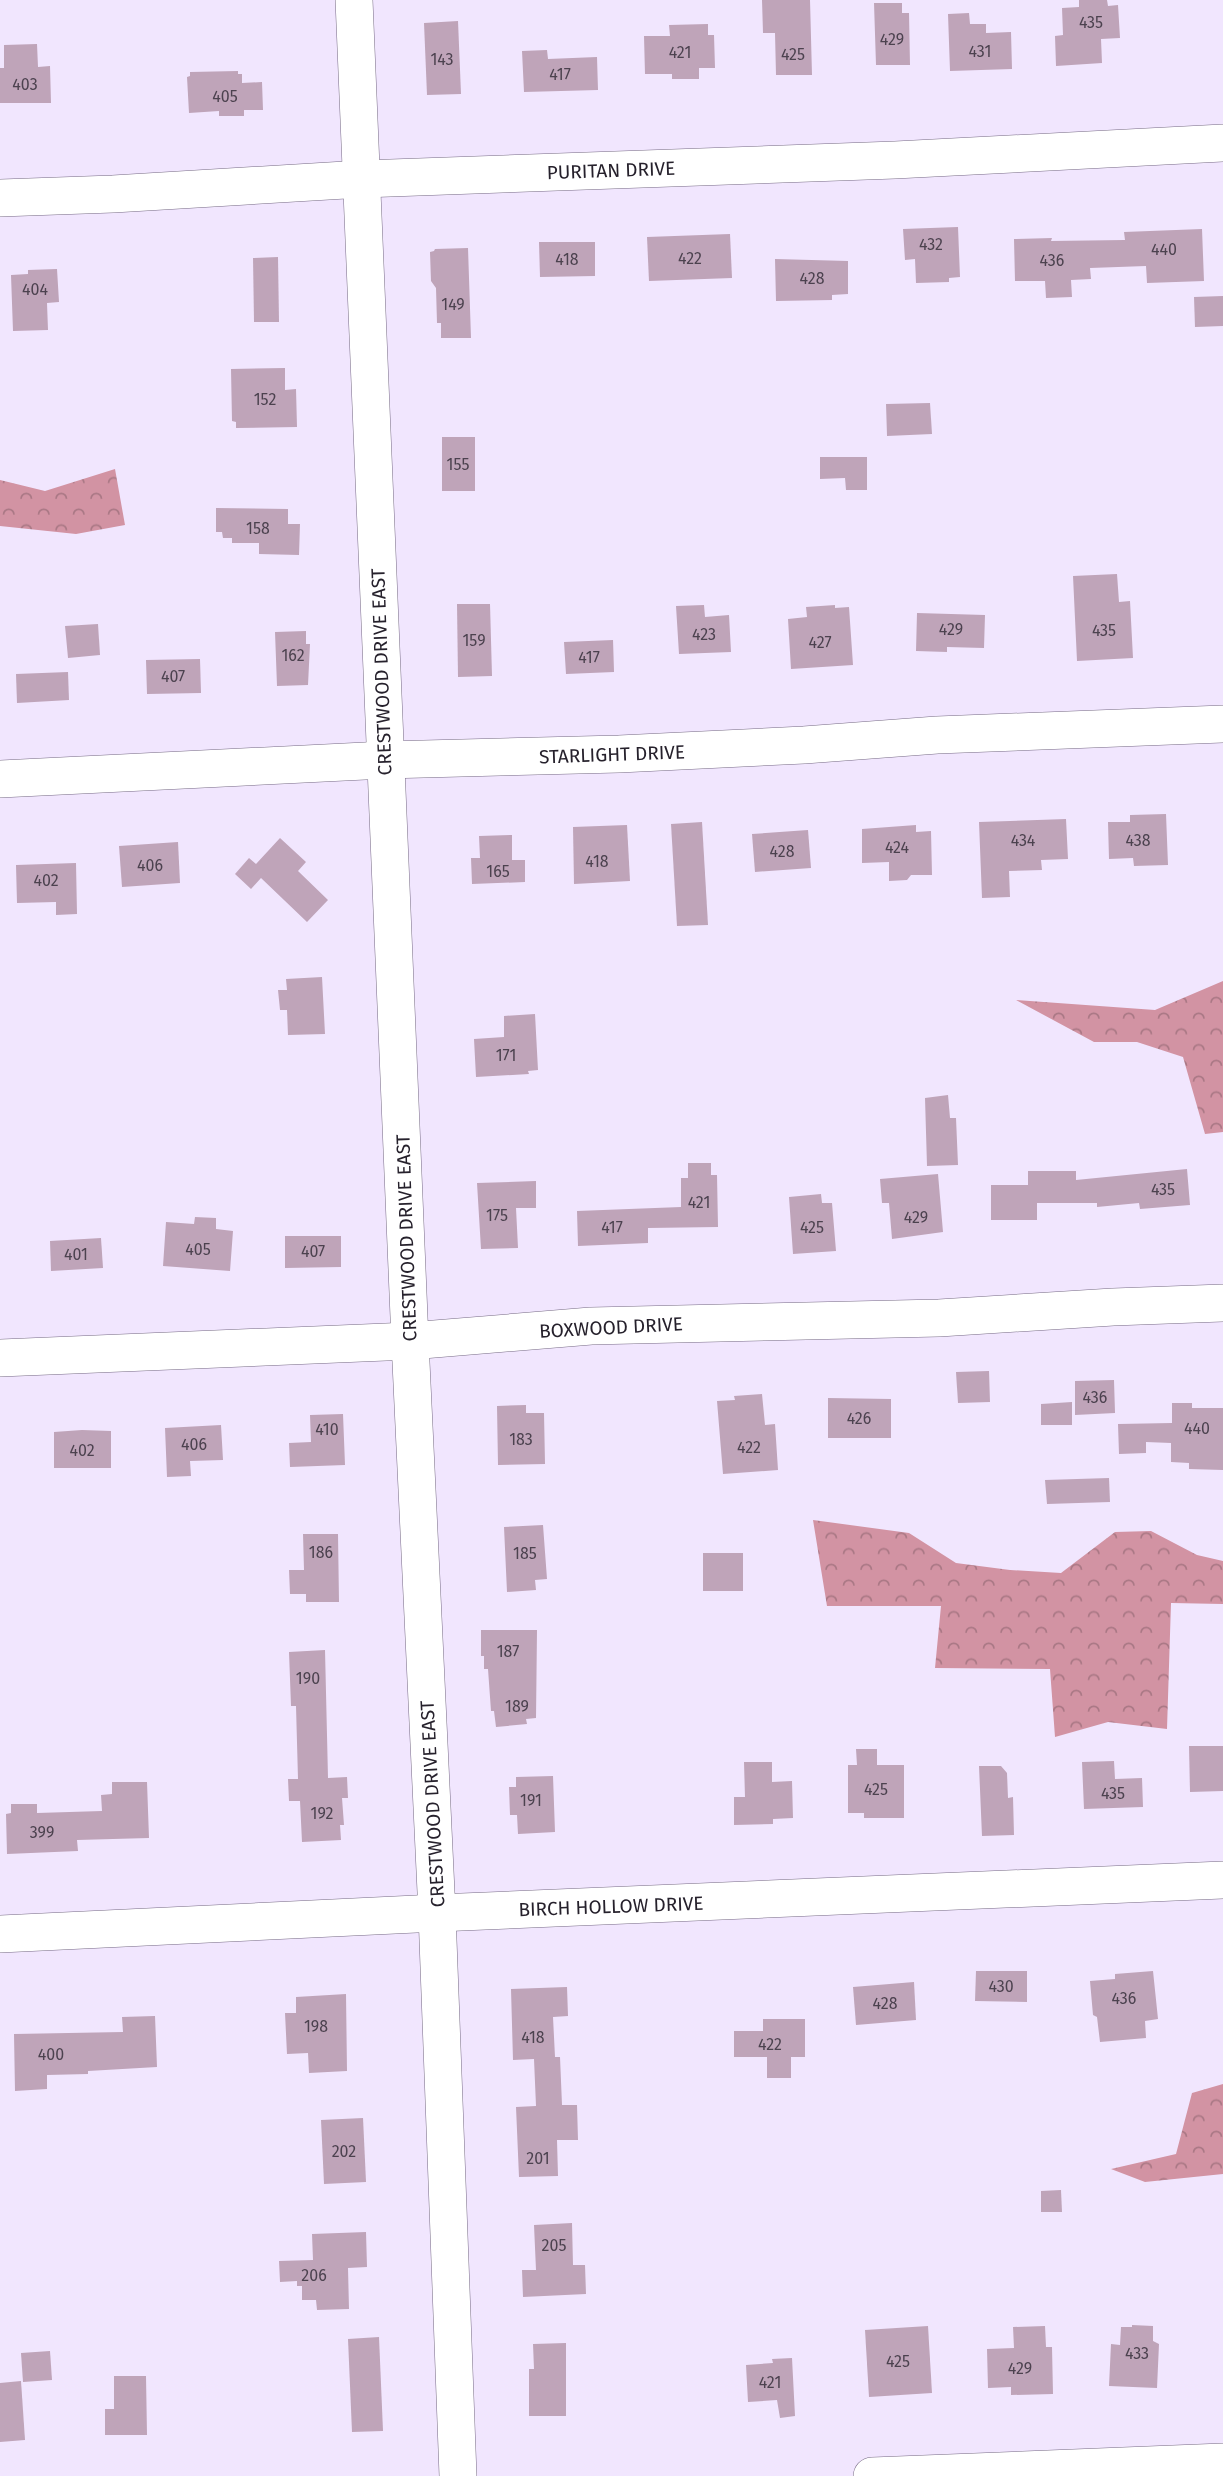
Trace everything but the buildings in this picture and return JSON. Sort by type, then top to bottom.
[{"type":"street","name":"CRESTWOOD DRIVE EAST","points":[[354,0],[410,1341],[437,1913],[458,2476]]},
{"type":"street","name":"PURITAN DRIVE","points":[[0,198],[362,179],[895,160],[1223,143]]},
{"type":"street","name":"STARLIGHT DRIVE","points":[[0,779],[385,760],[619,754],[937,735],[1223,724]]},
{"type":"street","name":"BOXWOOD DRIVE","points":[[0,1358],[410,1341],[590,1326],[939,1318],[1223,1303]]},
{"type":"street","name":"BIRCH HOLLOW DRIVE","points":[[0,1934],[1223,1880]]},
{"type":"street","points":[[872,2476],[1223,2462]]},
{"type":"green space","points":[[115,469],[125,525],[76,534],[0,526],[0,480],[45,491]]},
{"type":"green space","points":[[1223,981],[1223,1132],[1205,1134],[1183,1057],[1137,1042],[1094,1042],[1016,1000],[1155,1010]]},
{"type":"green space","points":[[813,1520],[909,1533],[956,1563],[1061,1573],[1115,1532],[1151,1531],[1197,1555],[1223,1561],[1223,1604],[1171,1603],[1167,1729],[1108,1722],[1055,1737],[1050,1669],[935,1668],[941,1606],[827,1606]]},
{"type":"green space","points":[[1223,2084],[1223,2174],[1145,2182],[1111,2169],[1176,2154],[1192,2093]]}]
